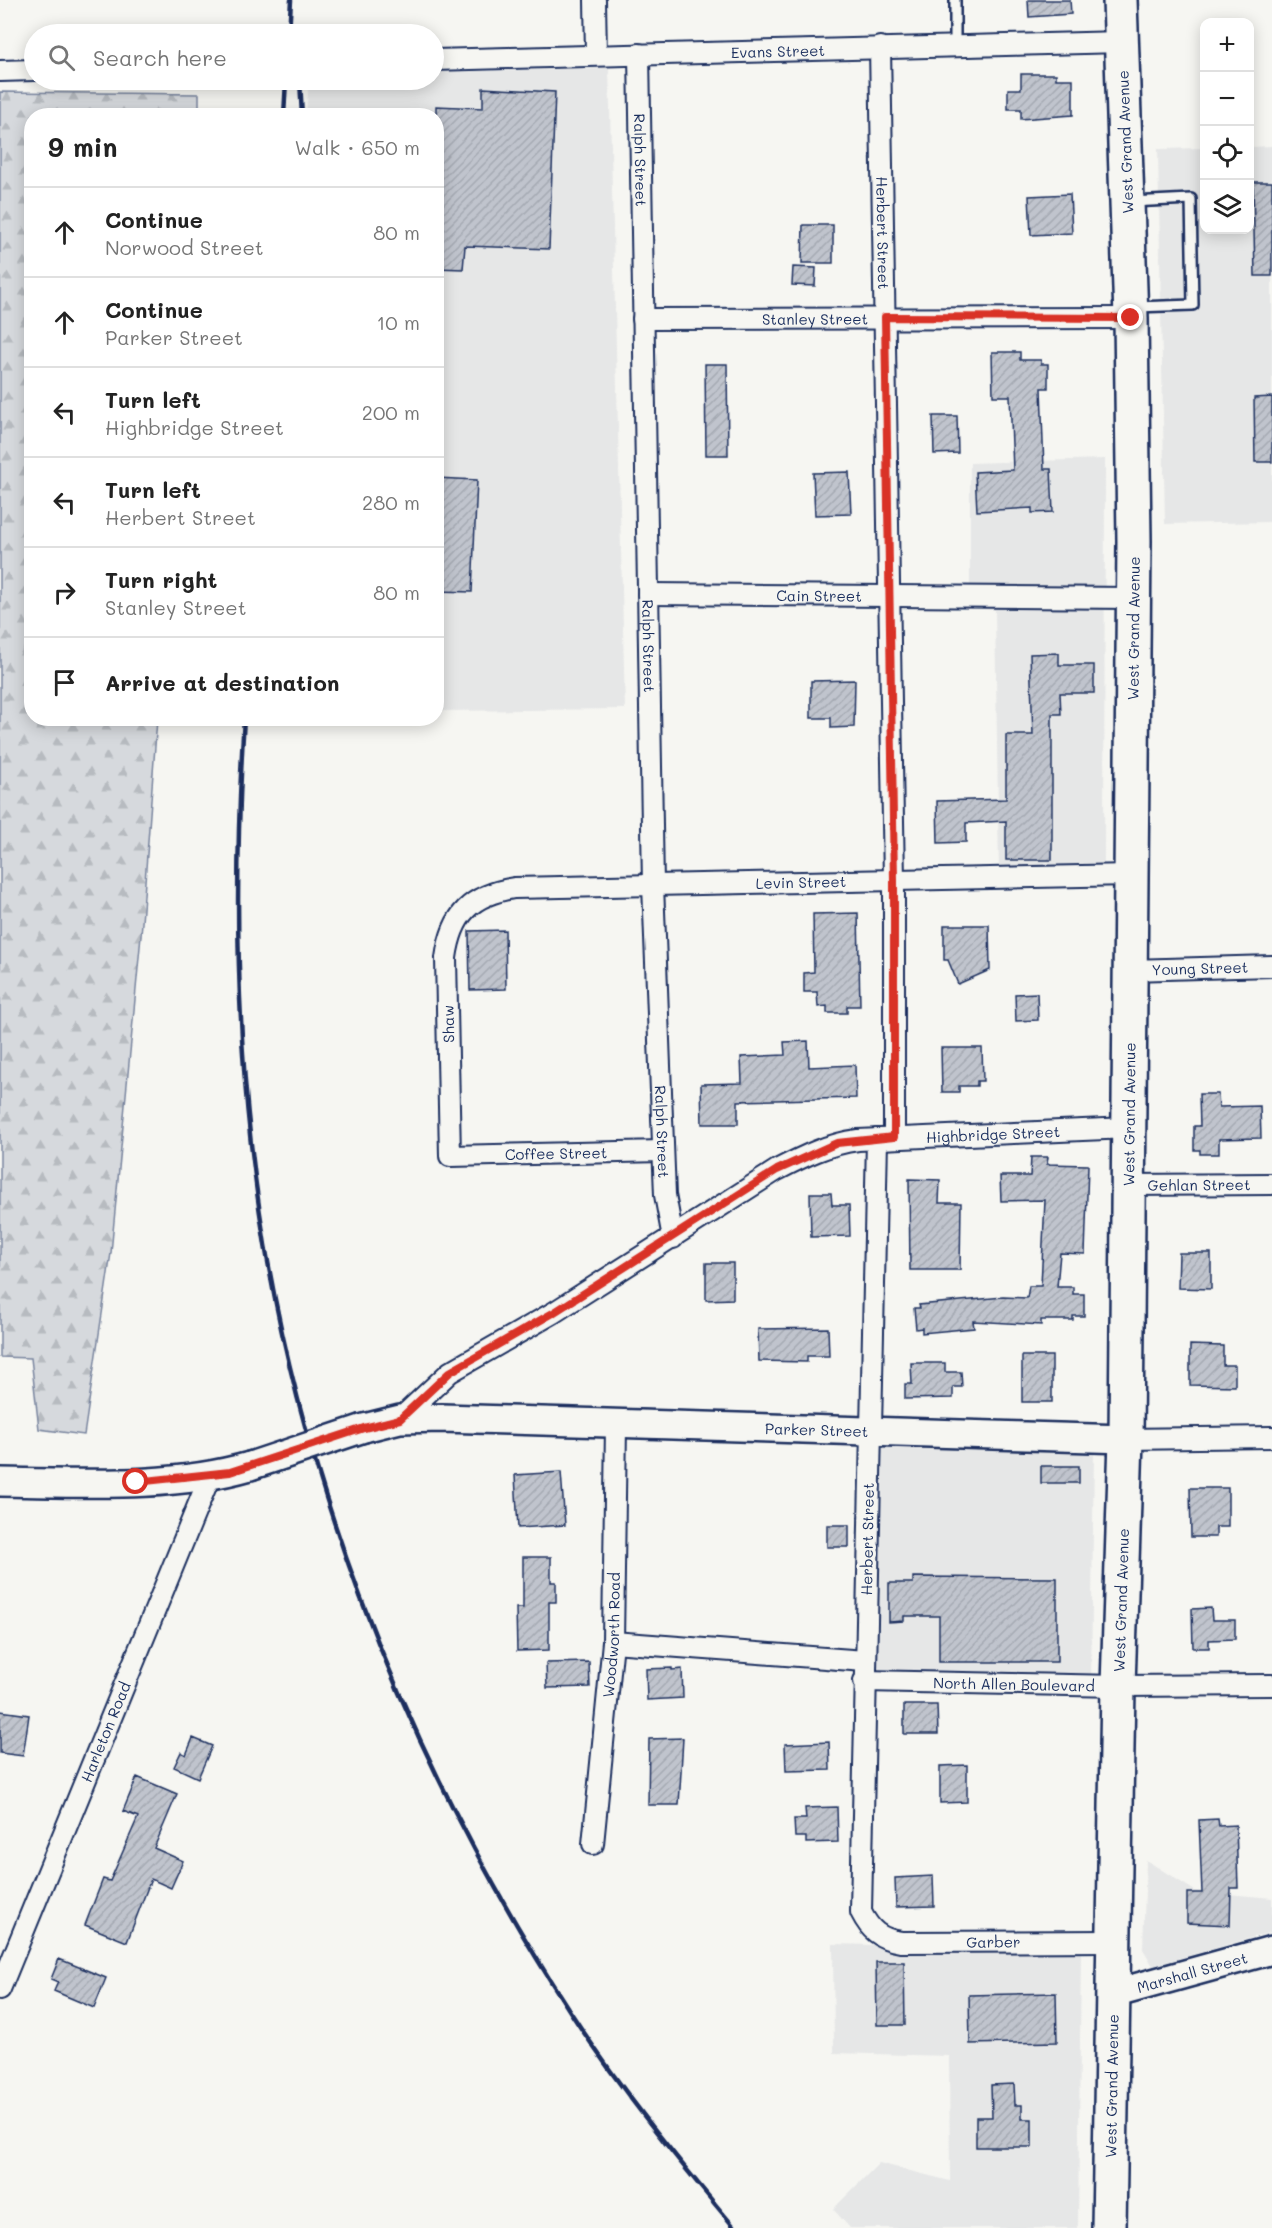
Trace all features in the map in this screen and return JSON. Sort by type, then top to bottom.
[{"type":"highway","name":"West Grand Avenue","points":[[1109,2228],[1118,1686],[1126,1438],[1133,598],[1131,313],[1120,0]]},
{"type":"street","points":[[595,0],[596,55]]},
{"type":"street","name":"Evans Street","points":[[444,60],[1121,42]]},
{"type":"street","name":"Herbert Street","points":[[876,1934],[861,1912],[860,1899],[869,1431],[886,1138],[894,881],[880,47]]},
{"type":"street","name":"Ralph Street","points":[[639,54],[653,885],[662,1151],[665,1195],[673,1238]]},
{"type":"street","points":[[0,71],[24,70]]},
{"type":"street","name":"Stanley Street","points":[[643,319],[1131,313]]},
{"type":"street","name":"Cain Street","points":[[648,594],[1133,598]]},
{"type":"street","name":"Levin Street","points":[[474,902],[492,891],[514,888],[1130,875]]},
{"type":"street","name":"Shaw","points":[[450,1156],[446,958],[449,936],[459,917],[474,902]]},
{"type":"street","name":"Young Street","points":[[1130,970],[1272,966]]},
{"type":"street","name":"Highbridge Street","points":[[400,1419],[450,1372],[553,1313],[797,1159],[837,1143],[886,1138],[1128,1128]]},
{"type":"street","name":"Coffee Street","points":[[450,1156],[662,1151]]},
{"type":"street","name":"Gehlan Street","points":[[1127,1185],[1272,1184]]},
{"type":"street","name":"Parker Street","points":[[0,1482],[136,1482],[210,1476],[250,1466],[364,1428],[400,1419],[1126,1438],[1272,1437]]},
{"type":"street","name":"Woodworth Road","points":[[593,1844],[613,1642],[616,1425]]},
{"type":"street","name":"Harleton Road","points":[[0,1989],[210,1476]]},
{"type":"street","name":"North Allen Boulevard","points":[[613,1642],[864,1671],[1118,1686],[1272,1685]]},
{"type":"street","name":"Garber","points":[[876,1934],[888,1940],[901,1942],[1114,1941]]},
{"type":"street","name":"Marshall Street","points":[[1113,1994],[1272,1950]]},
{"type":"lane","points":[[955,0],[955,46]]},
{"type":"lane","points":[[1127,202],[1191,199],[1193,305],[1131,313]]},
{"type":"shaded area","points":[[609,68],[625,709],[444,711],[444,108],[307,108],[308,90],[444,90],[444,72]]},
{"type":"shaded area","points":[[1272,146],[1272,522],[1165,524],[1158,149],[1200,148],[1200,234],[1254,234],[1254,147]]},
{"type":"shaded area","points":[[1105,459],[1104,872],[999,874],[995,610],[970,608],[970,463]]},
{"type":"shaded area","points":[[877,1447],[1094,1451],[1091,1682],[872,1674]]},
{"type":"shaded area","points":[[1146,1860],[1195,1891],[1272,1898],[1272,1932],[1153,1966],[1143,1949]]},
{"type":"shaded area","points":[[833,1944],[1081,1950],[1078,2228],[850,2228],[833,2209],[879,2163],[950,2181],[949,2056],[834,2053]]},
{"type":"green space","points":[[0,92],[199,94],[199,108],[24,108],[24,726],[156,726],[141,936],[111,1253],[84,1435],[39,1429],[31,1358],[0,1357]]},
{"type":"building","points":[[1028,0],[1070,0],[1071,14],[1029,17]]},
{"type":"building","points":[[1021,74],[1056,74],[1056,79],[1073,79],[1073,115],[1021,119],[1021,109],[1008,109],[1008,89],[1021,89]]},
{"type":"building","points":[[483,88],[555,92],[549,249],[465,246],[463,269],[444,268],[444,108],[436,108],[436,106],[483,108]]},
{"type":"building","points":[[1254,182],[1272,182],[1272,276],[1255,276]]},
{"type":"building","points":[[1070,194],[1072,233],[1031,235],[1029,196]]},
{"type":"building","points":[[803,225],[833,225],[833,263],[802,263]]},
{"type":"building","points":[[793,267],[816,268],[815,286],[792,285]]},
{"type":"building","points":[[992,352],[1020,352],[1020,360],[1041,360],[1041,364],[1048,364],[1048,388],[1041,388],[1044,469],[1051,469],[1053,512],[1032,513],[1032,508],[977,511],[975,472],[1013,470],[1010,396],[993,396]]},
{"type":"building","points":[[705,364],[727,364],[728,455],[706,455]]},
{"type":"building","points":[[1272,397],[1272,462],[1255,462],[1254,398]]},
{"type":"building","points":[[933,416],[957,416],[958,453],[934,454]]},
{"type":"building","points":[[849,472],[851,514],[815,515],[813,473]]},
{"type":"building","points":[[444,478],[477,480],[472,592],[444,591]]},
{"type":"building","points":[[1059,653],[1059,665],[1094,665],[1094,693],[1060,693],[1061,714],[1052,714],[1052,860],[1006,860],[1006,821],[966,823],[966,842],[938,843],[937,801],[1006,799],[1006,735],[1033,735],[1030,654]]},
{"type":"building","points":[[855,680],[854,727],[831,728],[831,718],[811,718],[811,681]]},
{"type":"building","points":[[858,913],[860,1006],[847,1006],[847,1013],[827,1013],[827,1006],[818,1007],[817,992],[804,992],[804,973],[814,972],[813,914]]},
{"type":"building","points":[[944,925],[989,925],[990,970],[958,984],[948,960],[944,960]]},
{"type":"building","points":[[505,930],[506,989],[470,990],[469,931]]},
{"type":"building","points":[[1037,993],[1038,1020],[1016,1021],[1015,994]]},
{"type":"building","points":[[808,1041],[809,1067],[855,1065],[856,1098],[738,1101],[738,1124],[702,1124],[701,1084],[742,1083],[741,1057],[785,1055],[784,1042]]},
{"type":"building","points":[[941,1048],[982,1048],[983,1081],[977,1081],[977,1086],[959,1086],[959,1092],[942,1092]]},
{"type":"building","points":[[1199,1094],[1218,1094],[1219,1107],[1260,1106],[1261,1138],[1219,1139],[1219,1154],[1200,1154],[1200,1150],[1194,1150],[1194,1126],[1200,1126]]},
{"type":"building","points":[[1031,1157],[1048,1157],[1047,1164],[1088,1165],[1085,1254],[1060,1253],[1057,1287],[1073,1287],[1073,1294],[1084,1294],[1084,1316],[1073,1316],[1073,1320],[1041,1320],[1041,1325],[973,1321],[974,1328],[922,1333],[922,1328],[916,1329],[914,1308],[920,1308],[919,1305],[1003,1297],[1027,1298],[1029,1286],[1041,1286],[1045,1200],[1001,1201],[1000,1176],[1030,1176]]},
{"type":"building","points":[[909,1179],[940,1180],[939,1203],[961,1203],[960,1270],[910,1270]]},
{"type":"building","points":[[810,1193],[831,1193],[832,1205],[849,1205],[850,1236],[811,1237]]},
{"type":"building","points":[[1179,1253],[1211,1253],[1211,1289],[1178,1288]]},
{"type":"building","points":[[706,1263],[733,1263],[733,1299],[706,1300]]},
{"type":"building","points":[[828,1328],[829,1356],[807,1356],[807,1362],[759,1361],[758,1329]]},
{"type":"building","points":[[1190,1345],[1223,1346],[1223,1365],[1235,1365],[1235,1386],[1190,1385]]},
{"type":"building","points":[[1022,1356],[1052,1356],[1052,1402],[1022,1402]]},
{"type":"building","points":[[911,1363],[945,1363],[945,1372],[961,1372],[962,1387],[953,1387],[953,1398],[905,1399],[905,1384],[912,1384]]},
{"type":"building","points":[[1041,1466],[1079,1466],[1079,1483],[1041,1483]]},
{"type":"building","points":[[561,1472],[565,1525],[518,1528],[515,1475]]},
{"type":"building","points":[[1190,1488],[1228,1488],[1228,1527],[1216,1527],[1216,1537],[1191,1537]]},
{"type":"building","points":[[827,1525],[849,1525],[849,1547],[827,1547]]},
{"type":"building","points":[[523,1557],[551,1557],[551,1582],[556,1582],[556,1602],[549,1602],[549,1650],[517,1651],[516,1608],[523,1608]]},
{"type":"building","points":[[913,1577],[1057,1578],[1057,1662],[939,1662],[939,1616],[904,1616],[904,1621],[889,1622],[889,1583],[913,1583]]},
{"type":"building","points":[[1211,1608],[1212,1620],[1235,1620],[1235,1639],[1209,1640],[1209,1648],[1193,1648],[1192,1609]]},
{"type":"building","points":[[589,1662],[590,1687],[547,1688],[546,1663]]},
{"type":"building","points":[[672,1668],[672,1670],[682,1669],[683,1698],[647,1700],[646,1669]]},
{"type":"building","points":[[904,1705],[937,1705],[938,1734],[904,1734]]},
{"type":"building","points":[[0,1711],[29,1715],[23,1756],[0,1753]]},
{"type":"building","points":[[193,1738],[212,1746],[198,1778],[174,1767],[181,1752],[186,1755]]},
{"type":"building","points":[[683,1738],[679,1805],[648,1805],[649,1739]]},
{"type":"building","points":[[829,1742],[830,1770],[786,1771],[785,1744]]},
{"type":"building","points":[[967,1765],[967,1802],[940,1803],[940,1766]]},
{"type":"building","points":[[137,1777],[177,1794],[154,1848],[183,1861],[171,1888],[151,1879],[127,1942],[85,1925],[103,1879],[110,1881],[138,1817],[123,1811]]},
{"type":"building","points":[[837,1807],[838,1842],[806,1843],[806,1837],[795,1837],[794,1819],[806,1819],[805,1808]]},
{"type":"building","points":[[1218,1819],[1219,1826],[1236,1825],[1238,1888],[1231,1888],[1230,1925],[1187,1923],[1187,1893],[1202,1893],[1199,1820]]},
{"type":"building","points":[[933,1876],[934,1906],[896,1907],[895,1878]]},
{"type":"building","points":[[59,1959],[106,1978],[94,2008],[54,1991],[58,1982],[51,1979]]},
{"type":"building","points":[[876,1962],[904,1962],[905,2025],[877,2025]]},
{"type":"building","points":[[1056,1993],[1057,2042],[970,2044],[969,1995]]},
{"type":"building","points":[[1014,2084],[1015,2105],[1022,2105],[1022,2119],[1032,2119],[1032,2147],[976,2147],[976,2117],[992,2117],[991,2085]]},
{"type":"railway","points":[[290,24],[291,0]]},
{"type":"railway","points":[[284,108],[285,90]]},
{"type":"railway","points":[[301,90],[302,108]]},
{"type":"railway","points":[[244,726],[239,825],[238,931],[242,1038],[251,1144],[268,1260],[292,1374],[323,1486],[360,1597],[404,1705],[454,1811],[510,1913],[571,2013],[609,2069],[735,2228]]},
{"type":"route","points":[[136,1482],[210,1476],[230,1472],[364,1428],[400,1419],[450,1372],[553,1313],[777,1170],[816,1150],[837,1143],[894,1137],[894,881],[885,317],[1131,318]]}]
